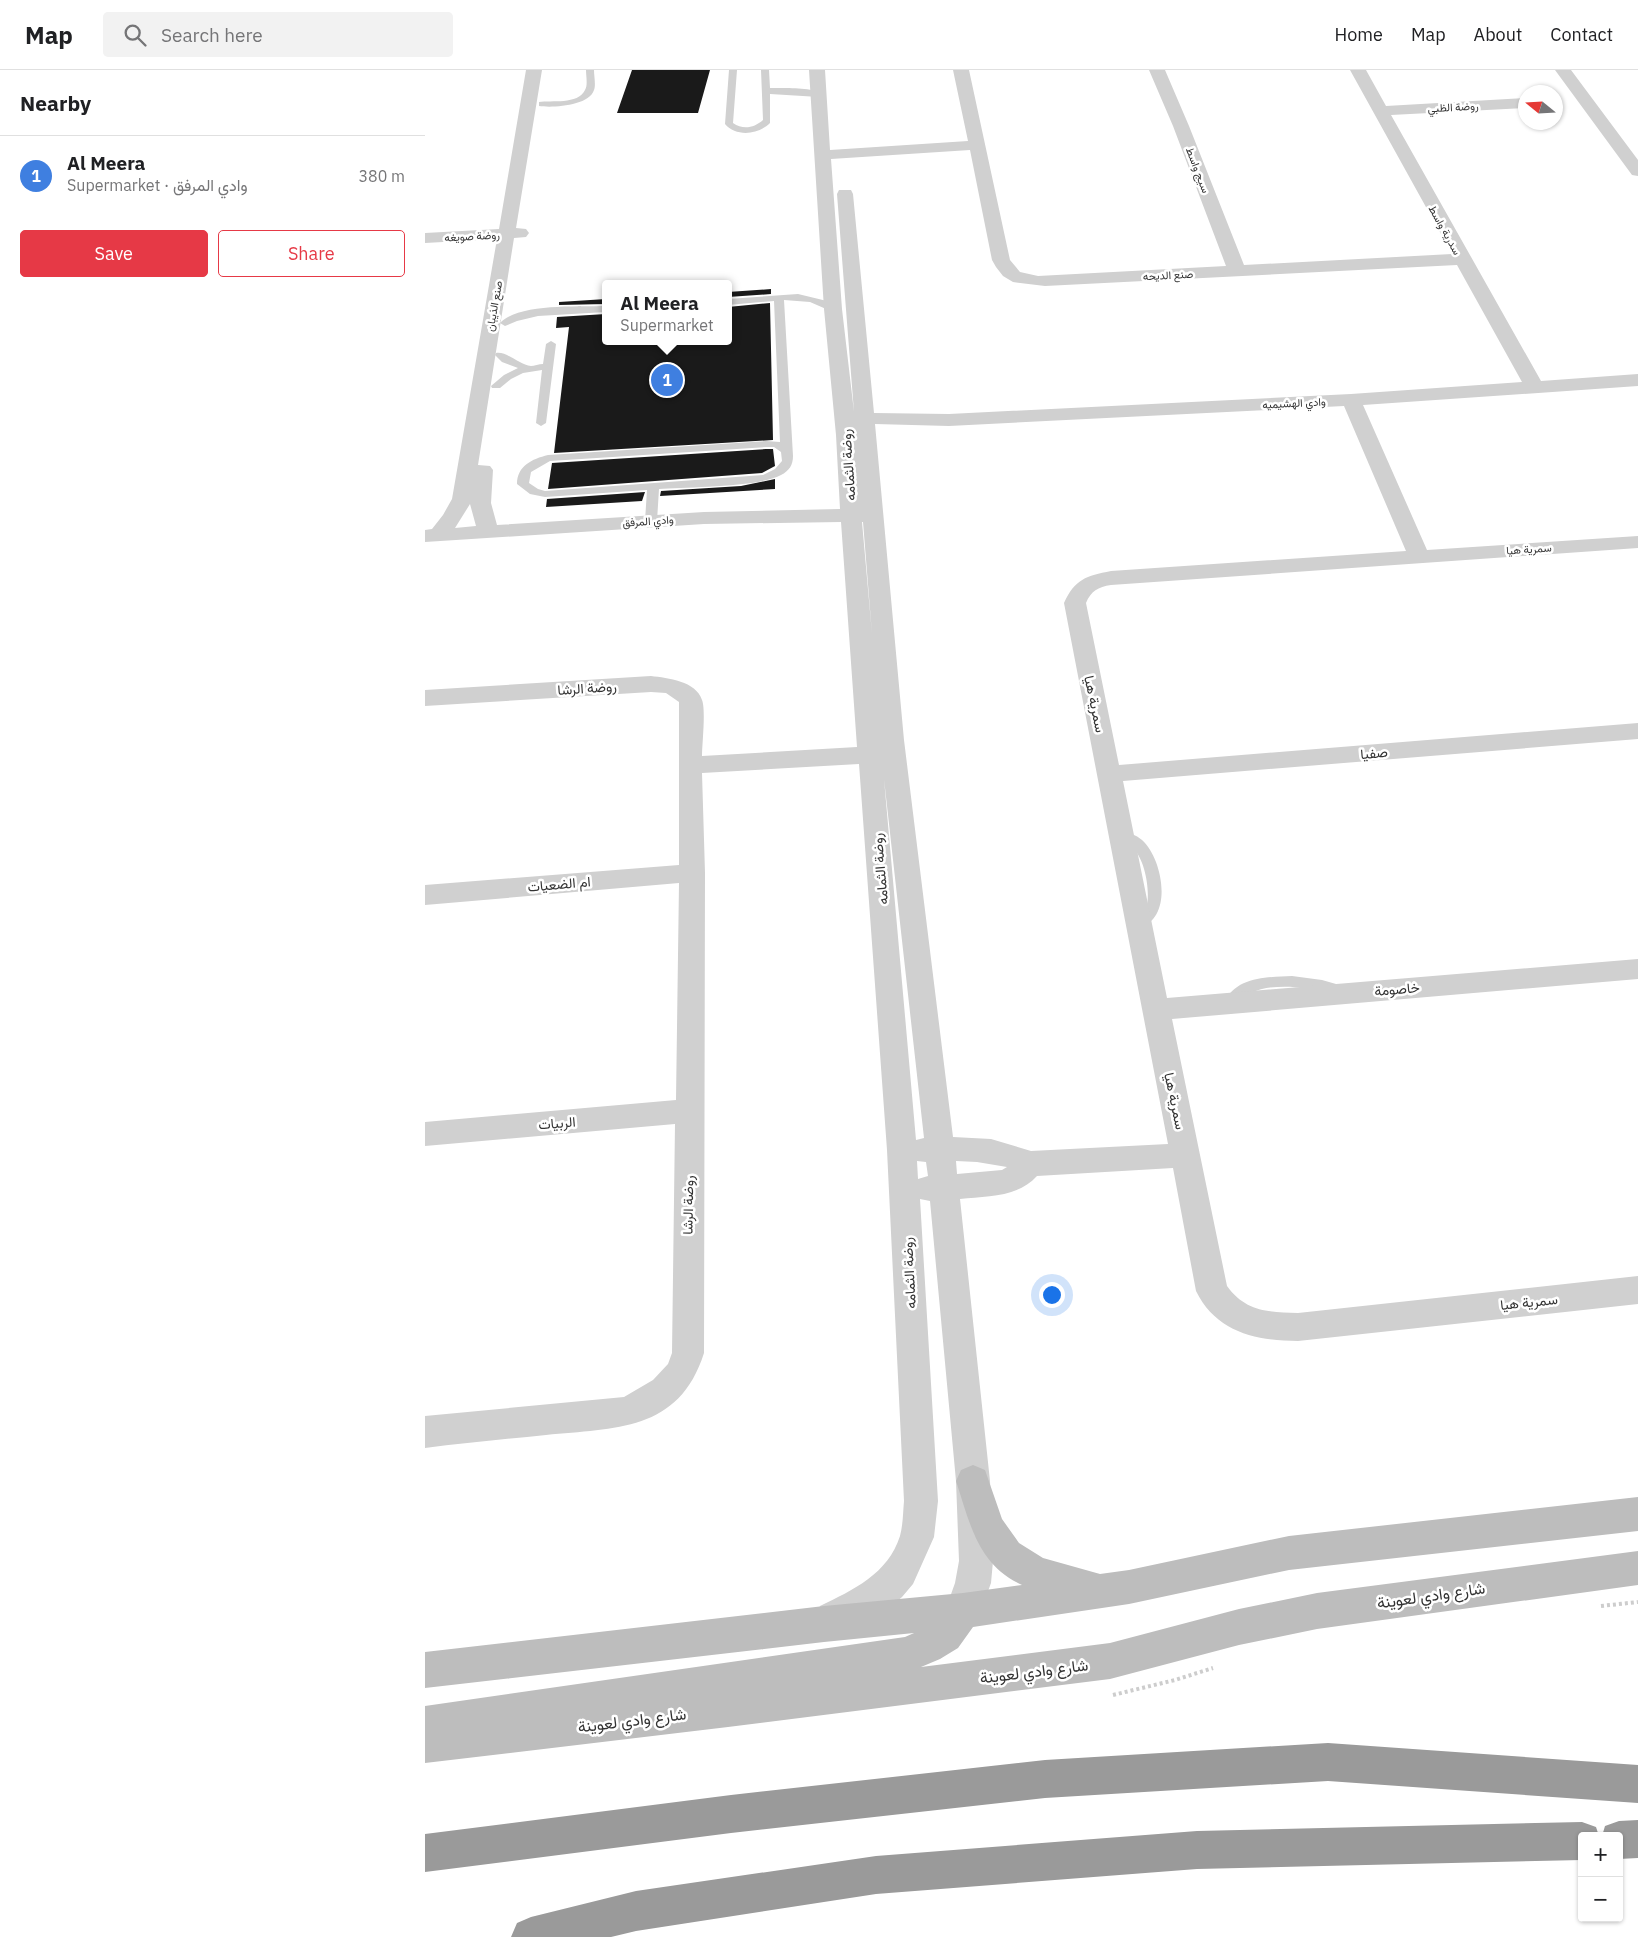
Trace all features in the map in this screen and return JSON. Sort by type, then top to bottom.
[{"type":"highway","points":[[425,1853],[731,1814],[1045,1780],[1328,1762],[1638,1784]]},
{"type":"highway","points":[[1623,1840],[1638,1839]]},
{"type":"highway","points":[[531,1937],[635,1911],[876,1875],[1197,1850],[1578,1841]]},
{"type":"main road","points":[[973,1481],[991,1531],[1008,1556],[1029,1570],[1045,1576],[1075,1585],[1104,1590]]},
{"type":"main road","points":[[425,1670],[824,1624],[963,1611],[1129,1587],[1289,1553],[1638,1514]]},
{"type":"main road","name":"شارع وادي لعوينة","points":[[425,1744],[728,1709],[1110,1661],[1239,1627],[1317,1611],[1638,1568]]},
{"type":"main road","points":[[425,1725],[905,1654],[927,1646],[945,1635],[963,1611]]},
{"type":"street","name":"صنع الذيبان","points":[[488,529],[481,517],[479,499],[495,386],[508,316],[513,234],[534,70]]},
{"type":"street","name":"صنع الذيبان","points":[[434,532],[456,513],[462,498],[513,234],[542,104],[547,70]]},
{"type":"street","name":"روضة الثمامه","points":[[817,70],[819,94],[834,147],[861,504],[882,747],[921,1501],[917,1537],[901,1572],[890,1585],[869,1601],[824,1624]]},
{"type":"street","name":"صنع الديحه","points":[[961,70],[1001,260],[1012,276],[1023,280],[1045,281],[1462,260]]},
{"type":"street","name":"سيج واسط","points":[[1157,70],[1181,126],[1237,271]]},
{"type":"street","name":"سدرية واسط","points":[[1358,70],[1462,260],[1535,388]]},
{"type":"street","points":[[1563,70],[1583,100],[1638,171]]},
{"type":"street","points":[[1565,100],[1583,100]]},
{"type":"street","name":"روضة الظبي","points":[[1380,110],[1518,103]]},
{"type":"street","points":[[834,147],[976,142]]},
{"type":"street","points":[[1618,144],[1638,143]]},
{"type":"street","name":"روضة الثمامه","points":[[834,147],[833,308],[855,426]]},
{"type":"street","name":"روضة صويغه","points":[[425,238],[513,234]]},
{"type":"street","name":"وادي الهشيميه","points":[[855,426],[911,429],[949,420],[1351,400],[1638,380]]},
{"type":"street","points":[[1351,400],[1419,557]]},
{"type":"street","name":"وادي المرفق","points":[[434,532],[651,517],[780,515],[861,504]]},
{"type":"street","name":"سمرية هيا","points":[[1638,542],[1111,578],[1095,581],[1087,585],[1079,594],[1075,603],[1075,611],[1212,1291],[1221,1306],[1236,1317],[1253,1322],[1275,1327],[1299,1327],[1638,1290]]},
{"type":"street","name":"روضة الرشا","points":[[425,698],[663,685],[680,690],[691,701],[692,873],[688,1353],[685,1367],[663,1394],[648,1403],[626,1412],[425,1432]]},
{"type":"street","name":"صفيا","points":[[1109,774],[1638,731]]},
{"type":"street","name":"روضة الثمامه","points":[[882,747],[940,1149],[973,1481],[976,1561],[973,1583],[963,1611]]},
{"type":"street","points":[[690,760],[882,747]]},
{"type":"street","name":"ام الضعيات","points":[[425,895],[692,873]]},
{"type":"street","name":"خاصومة","points":[[1156,1010],[1638,969]]},
{"type":"street","name":"الربيات","points":[[425,1134],[690,1111]]},
{"type":"street","points":[[902,1150],[940,1149],[999,1152],[1016,1157],[1029,1164],[1185,1155]]},
{"type":"street","points":[[905,1191],[1005,1182],[1018,1176],[1029,1164]]},
{"type":"lane","points":[[542,104],[571,101],[584,97],[590,90],[590,70]]},
{"type":"lane","points":[[733,70],[729,120],[731,126],[748,130],[765,124],[767,121],[765,70]]},
{"type":"lane","points":[[765,91],[793,91],[819,94]]},
{"type":"lane","points":[[732,302],[801,297],[822,290],[832,284]]},
{"type":"lane","points":[[801,297],[817,300],[833,308]]},
{"type":"lane","points":[[779,299],[788,460],[786,467],[780,472],[764,478],[545,494],[534,492],[527,488],[523,484],[522,478],[526,469],[547,458],[766,444],[776,444],[786,450]]},
{"type":"lane","points":[[508,316],[602,309]]},
{"type":"lane","points":[[508,316],[509,320],[533,313]]},
{"type":"lane","points":[[541,423],[551,344]]},
{"type":"lane","points":[[500,355],[506,360],[527,368]]},
{"type":"lane","points":[[495,386],[503,379],[527,368],[548,367]]},
{"type":"lane","points":[[651,517],[653,487]]},
{"type":"building","points":[[632,70],[710,70],[698,113],[617,113]]},
{"type":"building","points":[[771,289],[771,294],[732,297],[732,292]]},
{"type":"building","points":[[602,299],[602,304],[559,305],[559,302]]},
{"type":"building","points":[[770,303],[773,440],[554,453],[569,327],[556,328],[557,317],[602,314],[602,345],[732,345],[732,307]]},
{"type":"building","points":[[773,449],[775,466],[762,473],[548,489],[552,463]]},
{"type":"building","points":[[775,479],[775,489],[660,496],[661,491],[741,486]]},
{"type":"building","points":[[645,492],[642,501],[546,507],[547,499]]},
{"type":"place","name":"Al Meera","points":[[667,380]]}]
